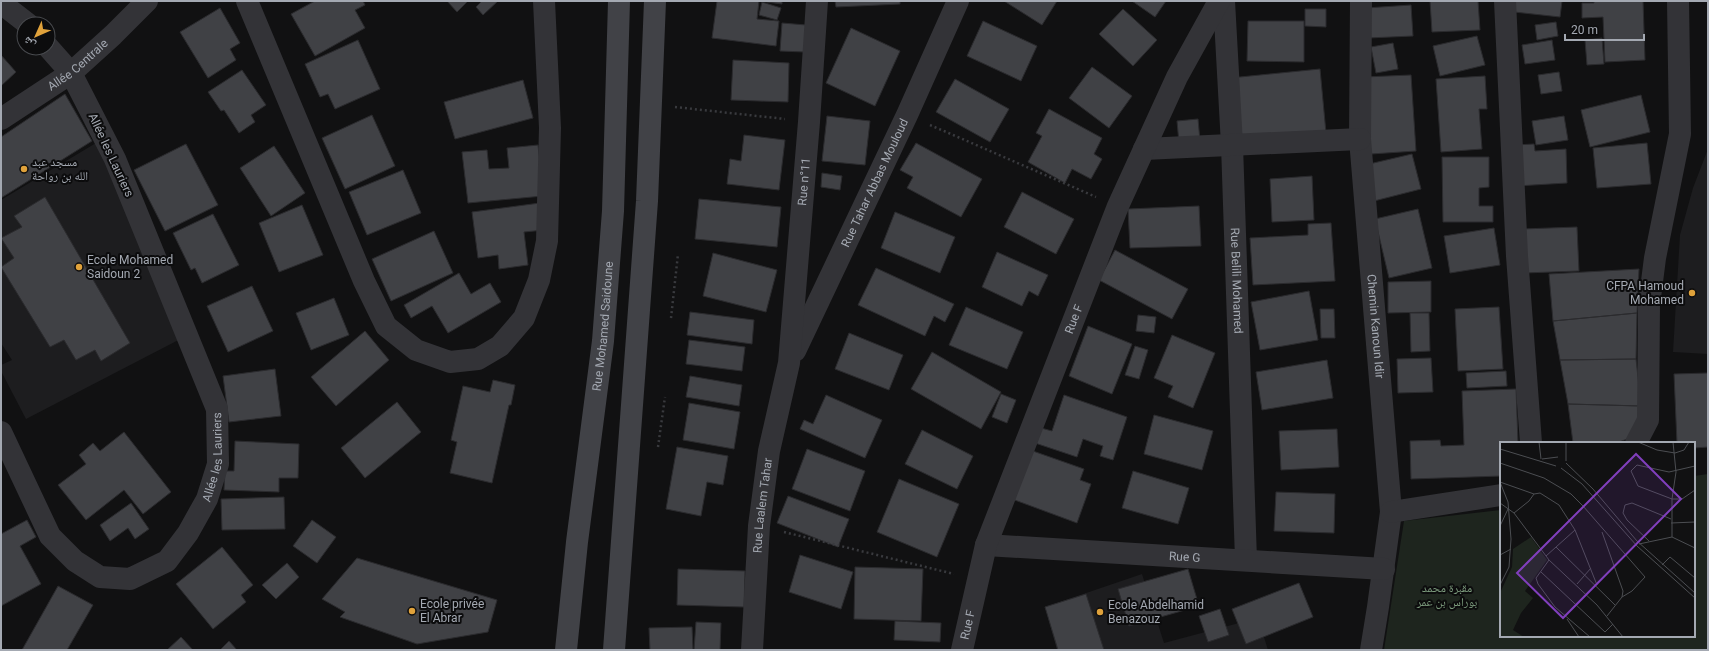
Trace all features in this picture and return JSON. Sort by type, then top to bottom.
[{"type":"main road","name":"Rue Mohamed Saidoune","points":[[566,650],[568,611],[603,341],[613,211],[619,1]]},
{"type":"main road","points":[[614,650],[647,201],[656,1]]},
{"type":"street","name":"Allée Centrale","points":[[1,119],[70,73],[113,35],[146,1]]},
{"type":"street","points":[[247,1],[364,281],[386,326],[416,350],[450,362],[478,359],[500,346],[524,318],[539,280],[547,241],[550,128],[544,1]]},
{"type":"street","name":"Rue n°11","points":[[789,363],[809,122],[817,1]]},
{"type":"street","name":"Rue Tahar Abbas Mouloud","points":[[789,363],[907,115],[958,1]]},
{"type":"street","name":"Rue F","points":[[962,650],[986,545],[1118,206],[1177,77],[1219,1]]},
{"type":"street","name":"Rue Belili Mohamed","points":[[1224,1],[1232,145],[1246,560]]},
{"type":"street","name":"Chemin Kanoun Idir","points":[[1361,1],[1360,139],[1391,512],[1384,569],[1371,650]]},
{"type":"street","points":[[1505,1],[1517,256],[1532,442]]},
{"type":"street","points":[[1637,442],[1648,420],[1649,305],[1655,258],[1680,134],[1678,1]]},
{"type":"street","points":[[1,3],[20,16]]},
{"type":"street","name":"Allée les Lauriers","points":[[1,432],[50,536],[75,561],[100,577],[130,579],[167,561],[188,533],[207,499],[218,464],[217,409],[115,159],[70,73],[56,56]]},
{"type":"street","points":[[1144,149],[1360,139]]},
{"type":"street","name":"Rue Laalem Tahar","points":[[752,650],[758,526],[769,451],[789,363]]},
{"type":"street","points":[[1391,512],[1500,495]]},
{"type":"street","name":"Rue G","points":[[986,545],[1384,569]]},
{"type":"path","points":[[688,108],[809,122]]},
{"type":"path","points":[[907,115],[1118,206]]},
{"type":"path","points":[[671,318],[678,254]]},
{"type":"path","points":[[658,447],[665,397]]},
{"type":"path","points":[[758,526],[875,556],[978,580]]},
{"type":"shaded area","name":"Ecole Mohamed Saidoun 2","points":[[96,143],[190,334],[26,419],[1,371],[1,365],[12,360],[1,343],[1,200]]},
{"type":"shaded area","name":"CFPA Hamoud Mohamed","points":[[1708,149],[1708,354],[1673,352],[1680,235],[1693,188]]},
{"type":"shaded area","name":"Ecole Abdelhamid Benazouz","points":[[1142,574],[1164,643],[1258,618],[1268,650],[1057,650],[1045,607]]},
{"type":"green space","name":"مقبرة محمد بوراس بن عمر","points":[[1708,474],[1708,650],[1384,650],[1404,521],[1500,510],[1500,637],[1695,637],[1695,476]]},
{"type":"building","points":[[315,1],[363,1],[365,5],[355,10],[365,28],[315,56],[291,14]]},
{"type":"building","points":[[447,1],[468,1],[457,12]]},
{"type":"building","points":[[482,1],[498,1],[483,15],[476,7]]},
{"type":"building","points":[[717,1],[759,1],[757,19],[779,21],[776,46],[712,38]]},
{"type":"building","points":[[759,1],[782,1],[782,4]]},
{"type":"building","points":[[835,1],[900,1],[900,4],[836,7]]},
{"type":"building","points":[[1004,1],[1057,1],[1042,25]]},
{"type":"building","points":[[1132,1],[1166,1],[1155,17]]},
{"type":"building","points":[[1430,1],[1478,1],[1480,30],[1432,32]]},
{"type":"building","points":[[1515,1],[1562,1],[1560,17],[1514,12]]},
{"type":"building","points":[[1594,1],[1643,1],[1645,60],[1605,62],[1603,17],[1582,18],[1582,3],[1594,3]]},
{"type":"building","points":[[762,2],[781,8],[777,20],[759,15]]},
{"type":"building","points":[[1411,5],[1413,36],[1368,38],[1366,8]]},
{"type":"building","points":[[220,8],[240,43],[230,49],[236,60],[208,78],[180,32]]},
{"type":"building","points":[[1123,9],[1157,40],[1133,66],[1099,34]]},
{"type":"building","points":[[1305,9],[1326,9],[1326,27],[1305,26]]},
{"type":"building","points":[[983,21],[1037,46],[1021,81],[967,56]]},
{"type":"building","points":[[1248,21],[1304,21],[1304,62],[1247,61]]},
{"type":"building","points":[[1556,22],[1558,36],[1537,40],[1535,25]]},
{"type":"building","points":[[782,23],[806,25],[805,52],[780,51]]},
{"type":"building","points":[[851,28],[900,51],[875,106],[826,83]]},
{"type":"building","points":[[1477,36],[1485,65],[1440,76],[1433,46]]},
{"type":"building","points":[[1602,38],[1604,64],[1587,65],[1585,40]]},
{"type":"building","points":[[358,40],[380,89],[335,109],[328,94],[320,97],[305,64]]},
{"type":"building","points":[[1552,40],[1555,60],[1525,64],[1522,45]]},
{"type":"building","points":[[1393,43],[1398,69],[1376,73],[1371,47]]},
{"type":"building","points":[[1,55],[16,72],[1,86]]},
{"type":"building","points":[[733,60],[789,63],[788,102],[731,100]]},
{"type":"building","points":[[1092,67],[1132,96],[1109,128],[1069,98]]},
{"type":"building","points":[[1320,69],[1326,133],[1236,141],[1230,78]]},
{"type":"building","points":[[242,70],[266,105],[251,115],[255,122],[239,133],[224,110],[221,111],[208,92]]},
{"type":"building","points":[[1559,72],[1562,91],[1541,94],[1538,75]]},
{"type":"building","points":[[1411,75],[1416,151],[1371,154],[1364,77]]},
{"type":"building","points":[[1485,76],[1487,109],[1479,109],[1482,149],[1441,152],[1436,79]]},
{"type":"building","points":[[955,79],[1009,109],[990,142],[936,112]]},
{"type":"building","points":[[523,80],[533,118],[455,139],[444,102]]},
{"type":"building","name":"مسجد عبد الله بن رواحة","points":[[65,94],[92,141],[1,198],[1,137]]},
{"type":"building","points":[[1641,95],[1650,132],[1590,147],[1581,110]]},
{"type":"building","points":[[1049,109],[1102,138],[1094,154],[1102,159],[1091,179],[1072,169],[1065,183],[1028,162],[1042,136],[1036,133]]},
{"type":"building","points":[[372,115],[395,166],[345,189],[322,138]]},
{"type":"building","points":[[827,116],[870,121],[865,165],[822,161]]},
{"type":"building","points":[[1564,116],[1568,140],[1536,145],[1532,121]]},
{"type":"building","points":[[1198,119],[1200,141],[1179,143],[1177,121]]},
{"type":"building","points":[[744,135],[785,140],[779,190],[727,184],[730,159],[741,161]]},
{"type":"building","points":[[916,143],[982,179],[961,217],[907,188],[913,177],[900,170]]},
{"type":"building","points":[[1647,143],[1651,184],[1597,188],[1593,148]]},
{"type":"building","points":[[186,144],[218,205],[165,231],[134,170]]},
{"type":"building","points":[[1534,144],[1535,151],[1566,149],[1567,183],[1517,186],[1515,145]]},
{"type":"building","points":[[538,145],[543,196],[468,203],[462,152],[487,150],[489,169],[509,168],[507,148]]},
{"type":"building","points":[[274,146],[305,193],[271,216],[240,168]]},
{"type":"building","points":[[1412,154],[1421,189],[1374,201],[1365,165]]},
{"type":"building","points":[[1442,157],[1489,157],[1489,187],[1479,188],[1479,206],[1493,206],[1493,222],[1443,222]]},
{"type":"building","points":[[403,170],[421,213],[367,235],[349,192]]},
{"type":"building","points":[[822,173],[842,176],[840,190],[821,187]]},
{"type":"building","points":[[1312,176],[1314,220],[1272,222],[1270,179]]},
{"type":"building","points":[[1022,192],[1074,219],[1056,254],[1004,227]]},
{"type":"building","points":[[45,197],[130,343],[101,361],[95,350],[76,360],[64,340],[50,347],[1,267],[14,258],[1,238],[22,227],[14,216]]},
{"type":"building","points":[[699,199],[781,207],[777,247],[695,239]]},
{"type":"building","points":[[540,203],[544,230],[524,232],[528,265],[499,269],[498,255],[478,258],[472,212]]},
{"type":"building","points":[[302,205],[323,255],[279,272],[259,223]]},
{"type":"building","points":[[1199,206],[1201,246],[1130,248],[1128,209]]},
{"type":"building","points":[[1418,209],[1432,268],[1389,278],[1375,219]]},
{"type":"building","points":[[895,212],[955,237],[940,273],[881,248]]},
{"type":"building","points":[[213,214],[239,265],[202,283],[195,268],[191,270],[173,233]]},
{"type":"building","points":[[1331,223],[1335,281],[1253,285],[1250,238],[1308,235],[1308,224]]},
{"type":"building","points":[[1577,227],[1579,271],[1524,273],[1522,229]]},
{"type":"building","points":[[1494,228],[1500,265],[1450,273],[1444,236]]},
{"type":"building","points":[[434,231],[453,273],[391,301],[372,259]]},
{"type":"building","points":[[1115,250],[1188,289],[1172,319],[1099,280]]},
{"type":"building","points":[[997,252],[1048,275],[1038,296],[1029,291],[1022,306],[982,287]]},
{"type":"building","points":[[713,253],[777,270],[766,312],[703,296]]},
{"type":"building","points":[[876,268],[954,304],[945,322],[934,316],[925,336],[858,305]]},
{"type":"building","points":[[1639,269],[1637,313],[1553,321],[1549,274]]},
{"type":"building","points":[[459,273],[471,294],[490,283],[501,302],[448,333],[432,306],[411,318],[404,305]]},
{"type":"building","points":[[1431,281],[1431,312],[1388,313],[1388,282]]},
{"type":"building","points":[[252,286],[273,331],[228,352],[207,306]]},
{"type":"building","points":[[1309,291],[1318,340],[1260,350],[1251,302]]},
{"type":"building","points":[[334,298],[349,335],[311,350],[296,313]]},
{"type":"building","points":[[966,307],[1023,332],[1007,369],[949,345]]},
{"type":"building","points":[[1499,307],[1503,369],[1458,371],[1455,309]]},
{"type":"building","points":[[1320,309],[1334,309],[1335,338],[1321,338]]},
{"type":"building","points":[[690,312],[754,320],[752,344],[687,335]]},
{"type":"building","points":[[1410,313],[1429,313],[1430,351],[1411,352]]},
{"type":"building","points":[[1637,313],[1636,359],[1560,360],[1553,321]]},
{"type":"building","points":[[1138,315],[1156,317],[1154,333],[1136,331]]},
{"type":"building","points":[[1088,326],[1132,344],[1112,394],[1069,376]]},
{"type":"building","points":[[365,331],[389,360],[336,406],[311,377]]},
{"type":"building","points":[[849,333],[903,355],[889,390],[835,369]]},
{"type":"building","points":[[1172,335],[1215,353],[1193,408],[1168,397],[1173,386],[1154,378]]},
{"type":"building","points":[[689,340],[745,347],[742,371],[686,364]]},
{"type":"building","points":[[1135,346],[1148,350],[1139,379],[1125,375]]},
{"type":"building","points":[[932,352],[1001,392],[981,429],[911,389]]},
{"type":"building","points":[[1431,358],[1433,392],[1398,393],[1397,359]]},
{"type":"building","points":[[1636,359],[1641,406],[1568,404],[1560,360]]},
{"type":"building","points":[[1327,360],[1333,398],[1262,410],[1256,372]]},
{"type":"building","points":[[275,369],[281,416],[229,422],[223,376]]},
{"type":"building","points":[[1506,371],[1507,386],[1467,388],[1466,373]]},
{"type":"building","points":[[1708,373],[1708,447],[1695,448],[1695,442],[1677,442],[1674,374]]},
{"type":"building","points":[[690,376],[742,385],[739,406],[686,397]]},
{"type":"building","points":[[493,380],[515,385],[511,405],[509,405],[492,483],[450,473],[457,442],[451,440],[463,386],[490,392]]},
{"type":"building","points":[[1516,389],[1518,442],[1500,442],[1500,476],[1411,479],[1410,441],[1440,440],[1441,446],[1464,445],[1462,391]]},
{"type":"building","points":[[1001,394],[1016,400],[1007,423],[992,417]]},
{"type":"building","points":[[826,395],[882,420],[865,458],[800,429],[804,420],[813,424]]},
{"type":"building","points":[[1064,395],[1127,417],[1113,460],[1100,456],[1103,446],[1083,439],[1077,457],[1035,443],[1041,428],[1052,431]]},
{"type":"building","points":[[397,402],[421,432],[365,478],[341,448]]},
{"type":"building","points":[[689,403],[740,412],[734,449],[683,440]]},
{"type":"building","points":[[1568,404],[1641,406],[1636,436],[1619,442],[1573,442]]},
{"type":"building","points":[[1154,415],[1213,431],[1202,470],[1144,454]]},
{"type":"building","points":[[1337,429],[1339,467],[1281,470],[1279,431]]},
{"type":"building","points":[[922,430],[973,456],[957,489],[905,464]]},
{"type":"building","points":[[124,432],[171,492],[143,514],[124,490],[86,520],[58,485],[86,464],[79,455],[93,443],[100,451]]},
{"type":"building","points":[[235,441],[299,444],[298,478],[279,478],[279,492],[224,490],[225,471],[234,471]]},
{"type":"building","points":[[677,447],[728,456],[723,485],[707,482],[701,516],[666,509]]},
{"type":"building","points":[[807,449],[865,471],[850,511],[792,489]]},
{"type":"building","points":[[1030,450],[1084,469],[1080,480],[1091,484],[1077,523],[1012,499]]},
{"type":"building","points":[[1133,471],[1189,488],[1178,524],[1122,508]]},
{"type":"building","points":[[899,479],[959,504],[937,557],[877,532]]},
{"type":"building","points":[[1276,492],[1335,494],[1334,533],[1274,531]]},
{"type":"building","points":[[788,496],[849,519],[838,547],[777,523]]},
{"type":"building","points":[[284,497],[285,529],[222,530],[221,499]]},
{"type":"building","points":[[131,503],[149,529],[135,539],[128,528],[110,541],[100,525]]},
{"type":"building","points":[[27,520],[36,537],[20,546],[41,584],[1,606],[1,534]]},
{"type":"building","points":[[312,520],[336,537],[317,563],[293,546]]},
{"type":"building","points":[[222,547],[253,585],[241,595],[246,602],[213,629],[176,584]]},
{"type":"building","points":[[800,555],[853,572],[841,609],[789,592]]},
{"type":"building","points":[[357,558],[497,600],[488,632],[417,644],[340,617],[345,612],[322,599]]},
{"type":"building","points":[[287,563],[299,577],[276,599],[262,585]]},
{"type":"building","points":[[855,567],[923,569],[921,621],[854,619]]},
{"type":"building","points":[[678,569],[745,571],[744,607],[677,605]]},
{"type":"building","points":[[1188,569],[1199,606],[1129,626],[1118,589]]},
{"type":"building","points":[[1299,583],[1313,617],[1246,644],[1232,609]]},
{"type":"building","points":[[58,586],[93,605],[67,650],[22,650]]},
{"type":"building","points":[[1086,594],[1104,650],[1058,650],[1045,607]]},
{"type":"building","points":[[1220,609],[1229,635],[1208,642],[1199,616]]},
{"type":"building","points":[[895,621],[941,623],[940,642],[894,640]]},
{"type":"building","points":[[696,622],[721,623],[720,650],[694,650]]},
{"type":"building","points":[[692,627],[693,650],[650,650],[649,628]]},
{"type":"building","points":[[181,637],[193,650],[167,650]]},
{"type":"building","points":[[229,641],[237,650],[220,650]]},
{"type":"place","name":"مسجد عبد الله بن رواحة","points":[[24,169]]},
{"type":"place","name":"Ecole Mohamed Saidoun 2","points":[[79,267]]},
{"type":"place","name":"CFPA Hamoud Mohamed","points":[[1692,293]]},
{"type":"place","name":"Ecole privée El Abrar","points":[[412,611]]},
{"type":"place","name":"Ecole Abdelhamid Benazouz","points":[[1100,612]]}]
